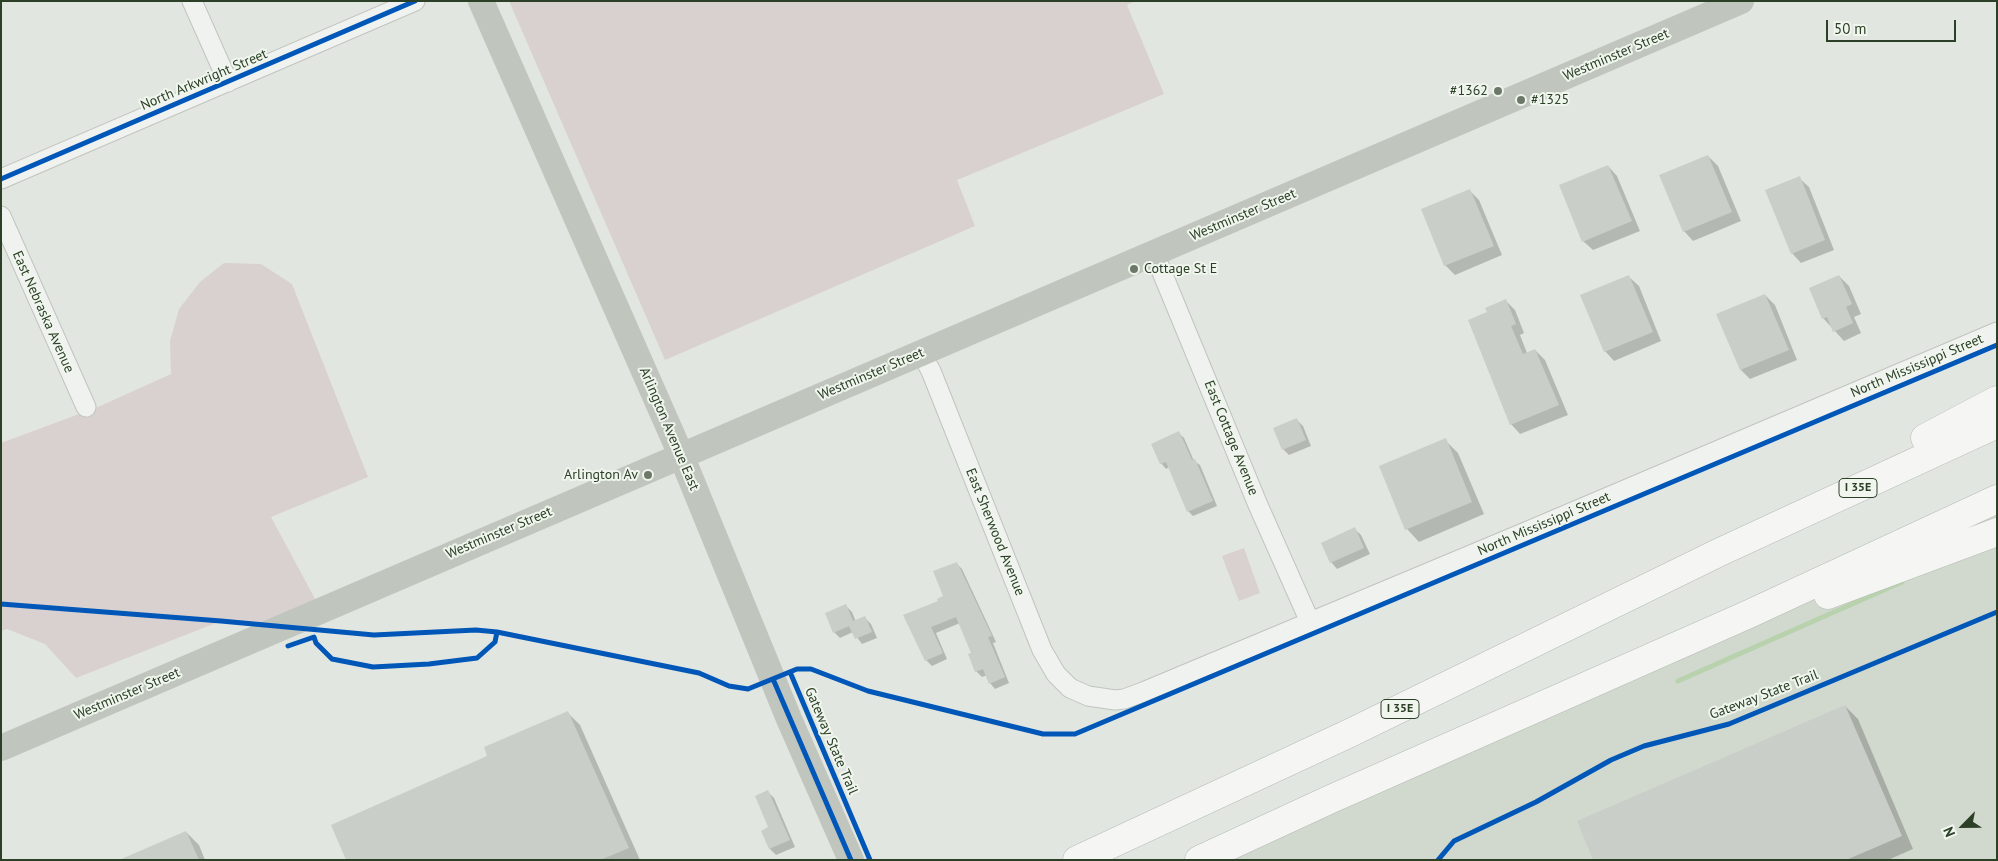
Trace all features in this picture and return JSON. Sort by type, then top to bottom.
[{"type":"highway","points":[[1720,552],[1788,508],[1997,400]]},
{"type":"highway","name":"I 35E","points":[[1077,860],[1350,733],[1720,552],[1997,424]]},
{"type":"highway","points":[[1199,860],[1340,795],[1749,614],[1997,499]]},
{"type":"highway","points":[[1749,614],[1830,594],[1997,532]]},
{"type":"street","points":[[192,1],[228,82]]},
{"type":"street","name":"North Arkwright Street","points":[[1,179],[415,1]]},
{"type":"street","name":"Arlington Avenue East","points":[[481,1],[681,455],[846,858]]},
{"type":"street","name":"Westminster Street","points":[[1,748],[1741,1]]},
{"type":"street","name":"East Nebraska Avenue","points":[[1,216],[86,407]]},
{"type":"street","name":"East Cottage Avenue","points":[[1154,253],[1258,505],[1310,622]]},
{"type":"street","name":"North Mississippi Street","points":[[1088,696],[1107,700],[1124,699],[1512,538],[1997,332]]},
{"type":"street","name":"East Sherwood Avenue","points":[[921,353],[930,371],[1042,650],[1062,681],[1070,688],[1088,696]]},
{"type":"shaded area","points":[[509,1],[1135,1],[1127,5],[1164,94],[957,180],[975,226],[665,360]]},
{"type":"shaded area","points":[[224,263],[261,264],[292,284],[368,477],[271,517],[321,610],[291,623],[221,621],[76,678],[45,644],[7,629],[1,631],[1,443],[98,407],[171,374],[170,341],[179,309],[200,282]]},
{"type":"shaded area","points":[[1997,507],[1997,860],[1217,860]]},
{"type":"shaded area","points":[[1244,548],[1260,593],[1239,601],[1222,556]]},
{"type":"building","points":[[1708,155],[1732,212],[1683,232],[1659,175]]},
{"type":"building","points":[[1608,165],[1632,221],[1582,242],[1559,185]]},
{"type":"building","points":[[1800,176],[1825,240],[1791,254],[1765,190]]},
{"type":"building","points":[[1470,189],[1494,246],[1444,266],[1421,209]]},
{"type":"building","points":[[1629,275],[1653,332],[1604,352],[1580,295]]},
{"type":"building","points":[[1839,275],[1852,304],[1846,307],[1853,323],[1833,332],[1827,317],[1822,319],[1809,288]]},
{"type":"building","points":[[1765,294],[1789,350],[1740,370],[1716,314]]},
{"type":"building","points":[[1506,299],[1516,324],[1511,326],[1523,354],[1535,349],[1559,405],[1510,425],[1468,320],[1487,312],[1485,308]]},
{"type":"building","points":[[1297,418],[1306,440],[1282,450],[1273,428]]},
{"type":"building","points":[[1179,431],[1192,460],[1195,459],[1213,501],[1187,512],[1166,462],[1160,464],[1151,444]]},
{"type":"building","points":[[1446,438],[1472,502],[1405,530],[1379,466]]},
{"type":"building","points":[[1355,527],[1364,548],[1330,563],[1321,543]]},
{"type":"building","points":[[957,562],[992,636],[988,637],[1005,677],[989,684],[983,669],[975,672],[968,654],[971,653],[956,617],[931,627],[943,653],[925,661],[903,615],[938,601],[937,599],[943,596],[933,571]]},
{"type":"building","points":[[846,604],[853,621],[865,616],[872,632],[855,639],[849,626],[833,633],[825,613]]},
{"type":"building","points":[[1845,705],[1902,836],[1846,860],[1593,860],[1577,821]]},
{"type":"building","points":[[568,711],[629,848],[600,860],[346,860],[331,825],[487,756],[484,747]]},
{"type":"building","points":[[768,790],[790,840],[769,849],[761,831],[768,827],[755,796]]},
{"type":"building","points":[[186,831],[199,860],[119,860]]},
{"type":"waterway","points":[[1678,681],[1902,582]]},
{"type":"cycle path","points":[[1,179],[415,1]]},
{"type":"cycle path","points":[[1,604],[374,635],[476,630],[497,632],[699,673],[729,686],[748,689],[797,669],[811,669],[868,691],[1043,734],[1075,734],[1997,345]]},
{"type":"cycle path","name":"Gateway State Trail","points":[[1438,860],[1454,841],[1536,802],[1611,760],[1644,746],[1729,724],[1997,612]]},
{"type":"cycle path","points":[[288,646],[314,637],[316,643],[332,659],[373,667],[429,664],[477,658],[495,642],[497,632]]},
{"type":"cycle path","name":"Gateway State Trail","points":[[790,672],[870,860]]},
{"type":"cycle path","points":[[773,679],[851,860]]},
{"type":"place","name":"#1362","points":[[1498,91]]},
{"type":"place","name":"#1325","points":[[1521,100]]},
{"type":"place","name":"Cottage St E","points":[[1134,269]]},
{"type":"place","name":"Arlington Av","points":[[648,475]]}]
